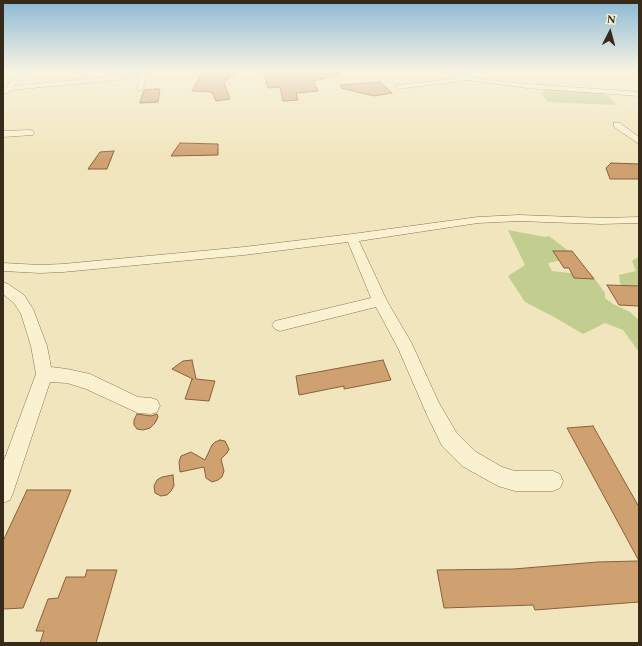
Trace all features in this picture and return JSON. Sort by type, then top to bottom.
[{"type":"street","points":[[617,125],[639,141]]},
{"type":"street","points":[[3,134],[30,133]]},
{"type":"street","points":[[3,267],[40,269],[76,267],[244,251],[490,219],[538,218],[608,221],[639,220]]},
{"type":"street","points":[[352,238],[380,301],[405,347],[433,409],[449,439],[469,459],[498,476],[516,481],[553,481]]},
{"type":"street","points":[[3,287],[19,299],[28,313],[39,346],[44,374],[3,493]]},
{"type":"street","points":[[280,325],[380,301]]},
{"type":"street","points":[[44,374],[67,376],[90,382],[138,405],[151,406]]},
{"type":"green space","points":[[547,100],[612,100],[617,105],[548,102]]},
{"type":"green space","points":[[508,230],[545,237],[549,236],[570,252],[567,259],[548,263],[552,271],[578,274],[577,261],[592,275],[605,293],[605,298],[613,304],[630,312],[639,320],[639,352],[623,330],[605,323],[583,334],[525,302],[508,276],[525,265]]},
{"type":"green space","points":[[638,257],[639,297],[632,297],[620,283],[619,275],[636,271],[632,261]]},
{"type":"building","points":[[141,100],[158,100],[158,102],[140,103]]},
{"type":"building","points":[[180,143],[218,144],[218,155],[171,156]]},
{"type":"building","points":[[114,151],[107,169],[88,169],[100,152]]},
{"type":"building","points":[[611,163],[639,164],[639,179],[610,179],[606,168]]},
{"type":"building","points":[[553,251],[572,251],[594,279],[574,278],[569,268],[564,268]]},
{"type":"building","points":[[607,285],[639,286],[639,306],[619,305]]},
{"type":"building","points":[[192,360],[196,379],[215,381],[209,401],[185,399],[193,379],[172,369],[183,361]]},
{"type":"building","points":[[383,360],[391,380],[344,389],[344,386],[299,395],[296,376]]},
{"type":"building","points":[[137,414],[151,416],[157,414],[158,417],[150,428],[143,430],[137,429],[134,425],[134,420]]},
{"type":"building","points":[[593,426],[639,507],[639,561],[567,428]]},
{"type":"building","points":[[220,440],[225,441],[229,449],[221,459],[224,471],[222,477],[212,482],[206,478],[204,467],[180,472],[179,462],[181,456],[191,452],[205,460],[212,445]]},
{"type":"building","points":[[173,475],[174,486],[167,495],[161,496],[155,493],[154,486],[157,480],[162,477]]},
{"type":"building","points":[[27,490],[71,490],[23,608],[3,609],[3,541]]},
{"type":"building","points":[[639,561],[639,602],[535,610],[533,605],[444,608],[437,570],[514,569],[597,562]]},
{"type":"building","points":[[87,570],[117,570],[96,643],[40,643],[44,631],[36,631],[48,599],[58,598],[66,577],[85,577]]}]
